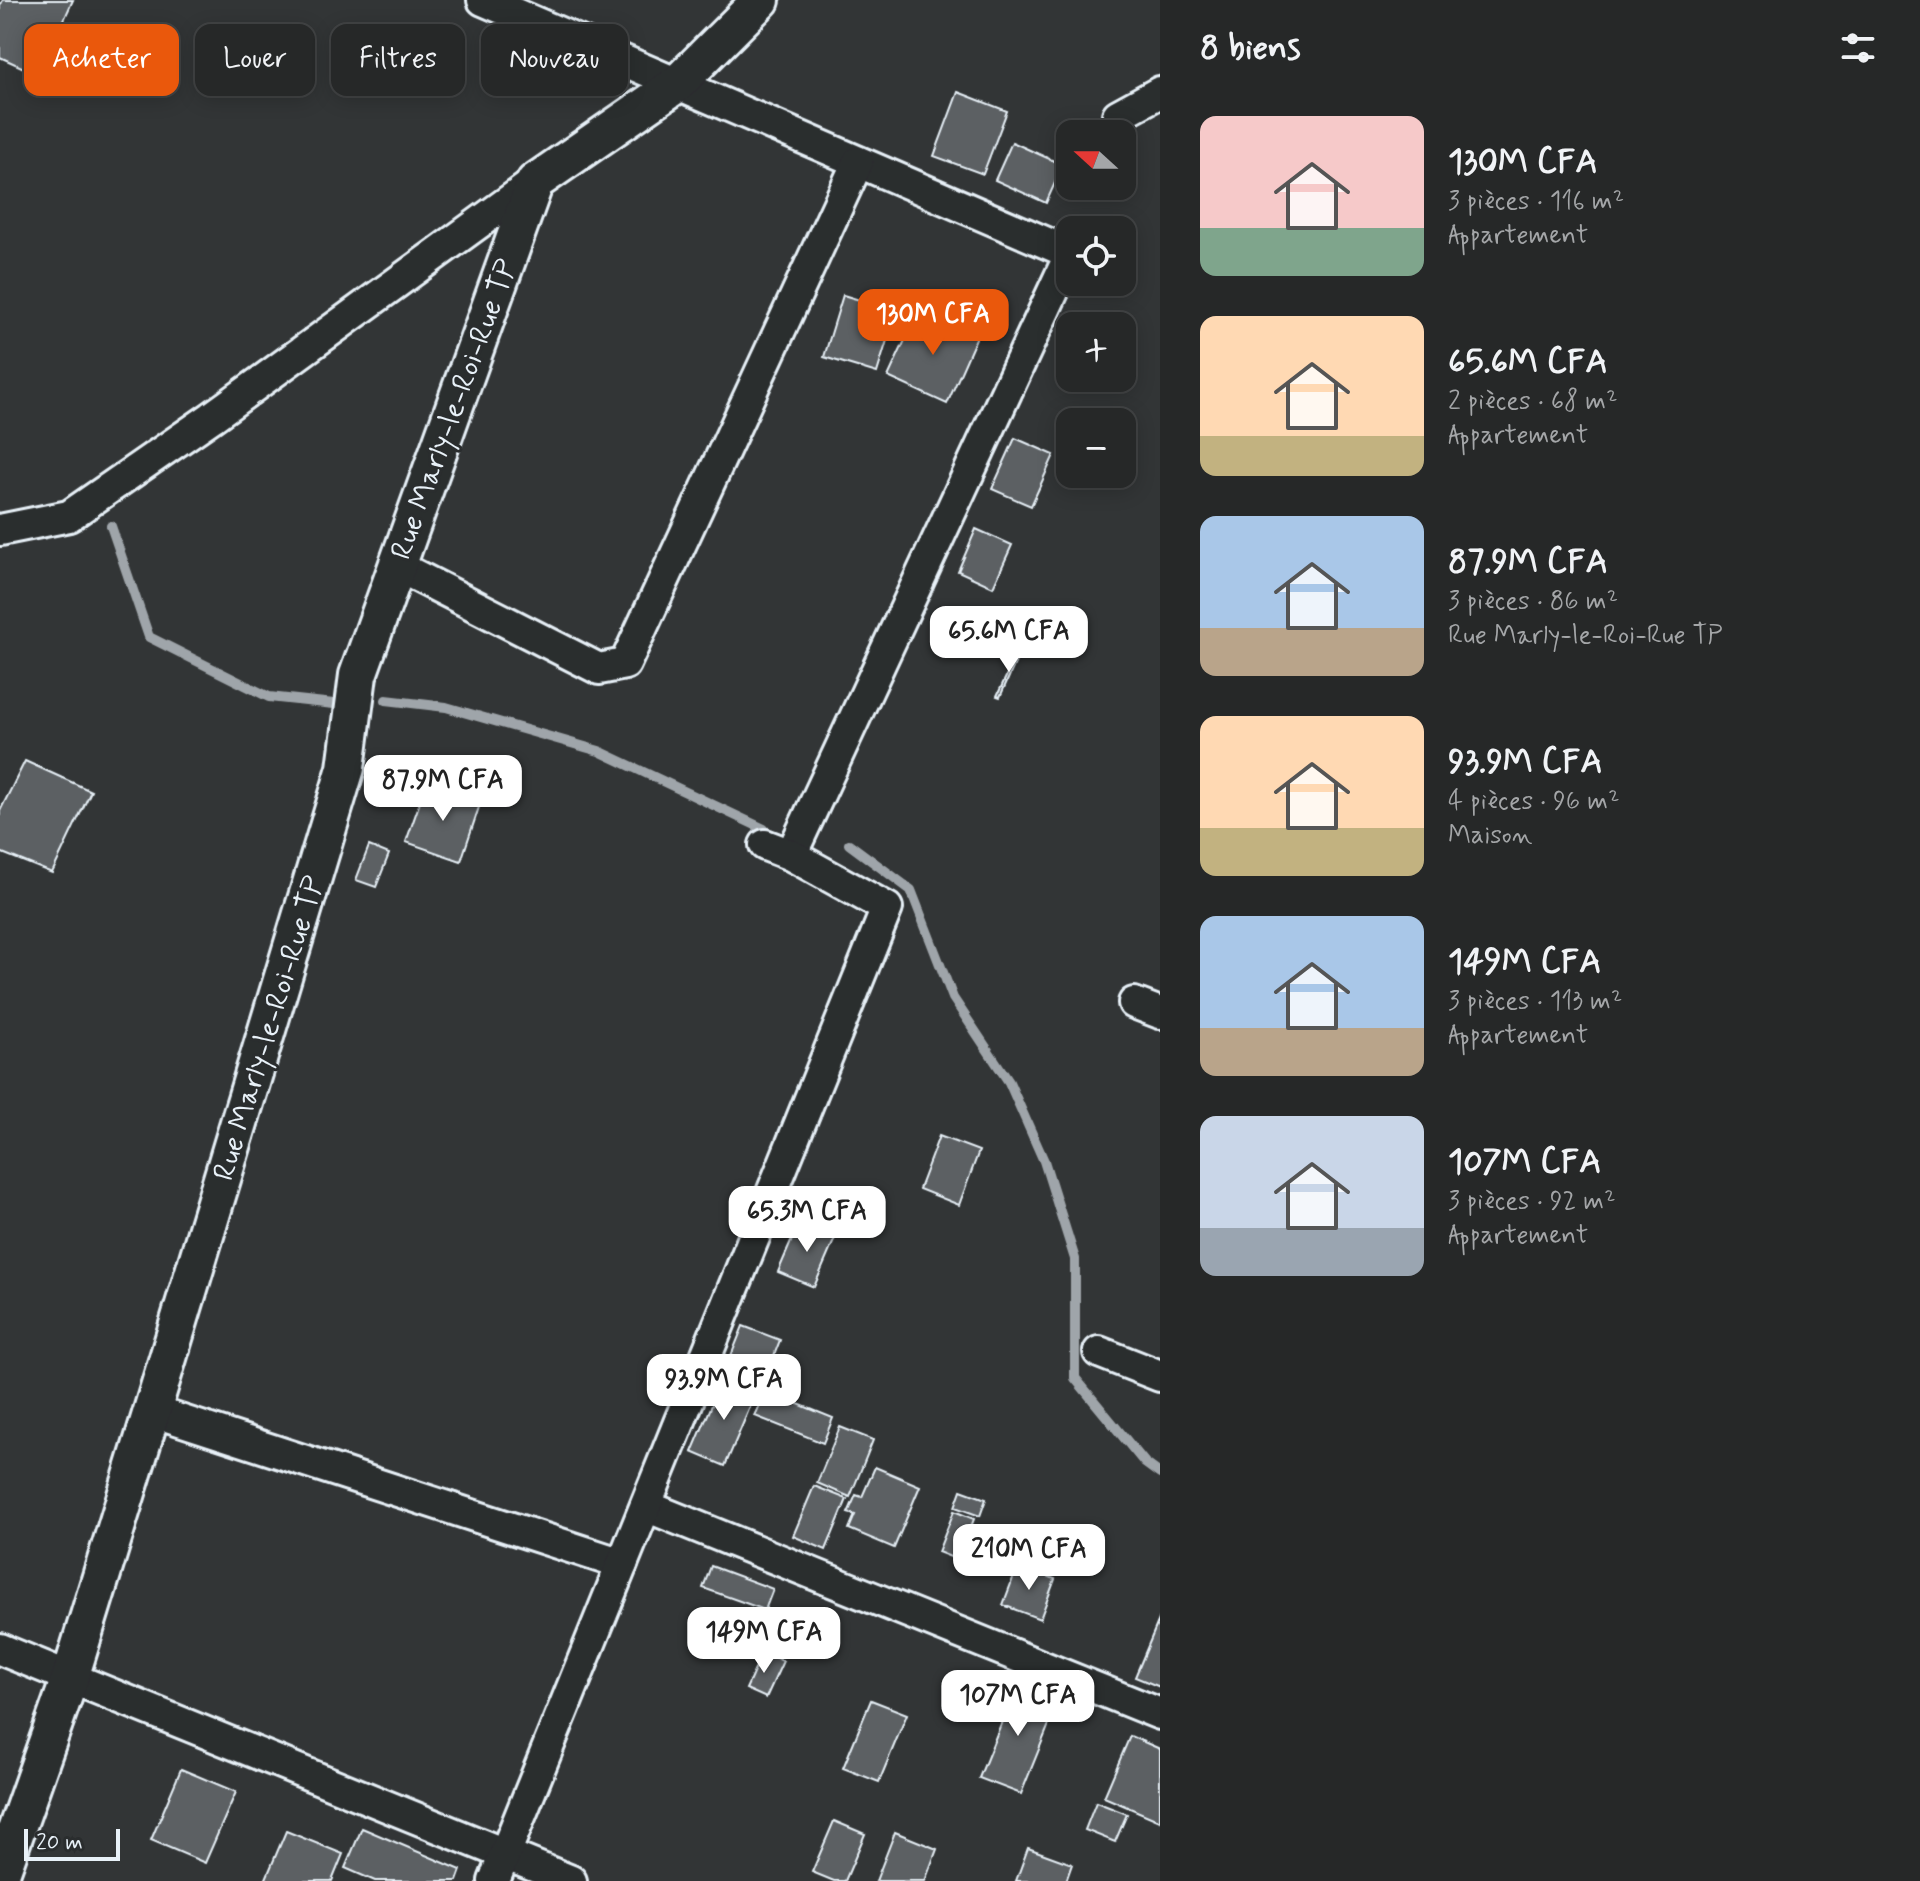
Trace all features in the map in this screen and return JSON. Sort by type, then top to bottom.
[{"type":"street","points":[[483,0],[1056,248]]},
{"type":"street","points":[[0,530],[69,516],[212,417],[535,182],[677,84],[761,0]]},
{"type":"street","points":[[1118,115],[1160,92]]},
{"type":"street","points":[[397,566],[599,669],[625,664],[858,162]]},
{"type":"street","name":"Rue Marly-le-Roi-Rue TP","points":[[0,1876],[70,1678],[346,768],[358,675],[535,182]]},
{"type":"street","points":[[499,1868],[887,908],[778,850],[1056,283]]},
{"type":"street","points":[[1099,1352],[1160,1376]]},
{"type":"street","points":[[152,1411],[622,1564]]},
{"type":"street","points":[[646,1506],[1160,1714]]},
{"type":"street","points":[[0,1649],[499,1868],[571,1881]]},
{"type":"building","points":[[3,0],[73,0],[62,24],[24,24],[24,68],[0,57],[0,6]]},
{"type":"building","points":[[958,92],[1007,111],[983,174],[934,156]]},
{"type":"building","points":[[1012,142],[1056,162],[1056,181],[1046,203],[995,180]]},
{"type":"building","points":[[843,295],[896,311],[877,373],[824,357]]},
{"type":"building","points":[[919,310],[977,336],[947,404],[888,377]]},
{"type":"building","points":[[1015,438],[1054,455],[1031,506],[992,489]]},
{"type":"building","points":[[976,529],[1012,545],[993,587],[958,571]]},
{"type":"building","points":[[1019,649],[1000,697],[997,696]]},
{"type":"building","points":[[25,761],[91,791],[52,873],[0,852],[0,811]]},
{"type":"building","points":[[426,785],[480,804],[461,861],[406,842]]},
{"type":"building","points":[[369,846],[389,854],[376,887],[356,880]]},
{"type":"building","points":[[939,1136],[979,1151],[959,1205],[919,1189]]},
{"type":"building","points":[[800,1221],[836,1236],[814,1287],[778,1272]]},
{"type":"building","points":[[743,1326],[780,1340],[766,1376],[729,1361]]},
{"type":"building","points":[[723,1379],[756,1393],[725,1466],[692,1452]]},
{"type":"building","points":[[766,1391],[833,1418],[823,1443],[755,1416]]},
{"type":"building","points":[[840,1427],[873,1440],[850,1497],[817,1483]]},
{"type":"building","points":[[875,1467],[920,1486],[894,1548],[849,1529],[855,1515],[848,1513],[856,1495],[862,1497]]},
{"type":"building","points":[[814,1486],[847,1499],[826,1550],[793,1536]]},
{"type":"building","points":[[961,1490],[986,1499],[980,1516],[955,1507]]},
{"type":"building","points":[[954,1511],[974,1519],[958,1560],[938,1552]]},
{"type":"building","points":[[1018,1565],[1055,1579],[1040,1619],[1003,1605]]},
{"type":"building","points":[[711,1566],[773,1589],[765,1610],[703,1588]]},
{"type":"building","points":[[1160,1617],[1160,1687],[1135,1677]]},
{"type":"building","points":[[763,1652],[783,1661],[766,1698],[746,1689]]},
{"type":"building","points":[[1009,1682],[1058,1702],[1021,1794],[979,1778],[1005,1714],[998,1711]]},
{"type":"building","points":[[871,1700],[907,1714],[879,1782],[843,1768]]},
{"type":"building","points":[[1130,1736],[1160,1749],[1160,1821],[1104,1797]]},
{"type":"building","points":[[181,1769],[236,1792],[205,1863],[151,1840]]},
{"type":"building","points":[[1096,1802],[1127,1814],[1115,1842],[1085,1830]]},
{"type":"building","points":[[834,1821],[865,1834],[845,1881],[834,1881],[812,1872]]},
{"type":"building","points":[[362,1828],[461,1870],[457,1881],[375,1881],[345,1868]]},
{"type":"building","points":[[286,1831],[343,1854],[332,1881],[265,1881]]},
{"type":"building","points":[[895,1832],[937,1849],[925,1881],[876,1881]]},
{"type":"building","points":[[1028,1848],[1072,1864],[1066,1881],[1016,1881]]},
{"type":"waterway","points":[[111,526],[149,637],[269,697],[334,704]]},
{"type":"waterway","points":[[386,700],[446,707],[599,751],[764,829]]},
{"type":"waterway","points":[[849,844],[911,890],[953,998],[1009,1082],[1044,1161],[1075,1259],[1075,1378],[1145,1463],[1160,1474]]}]
